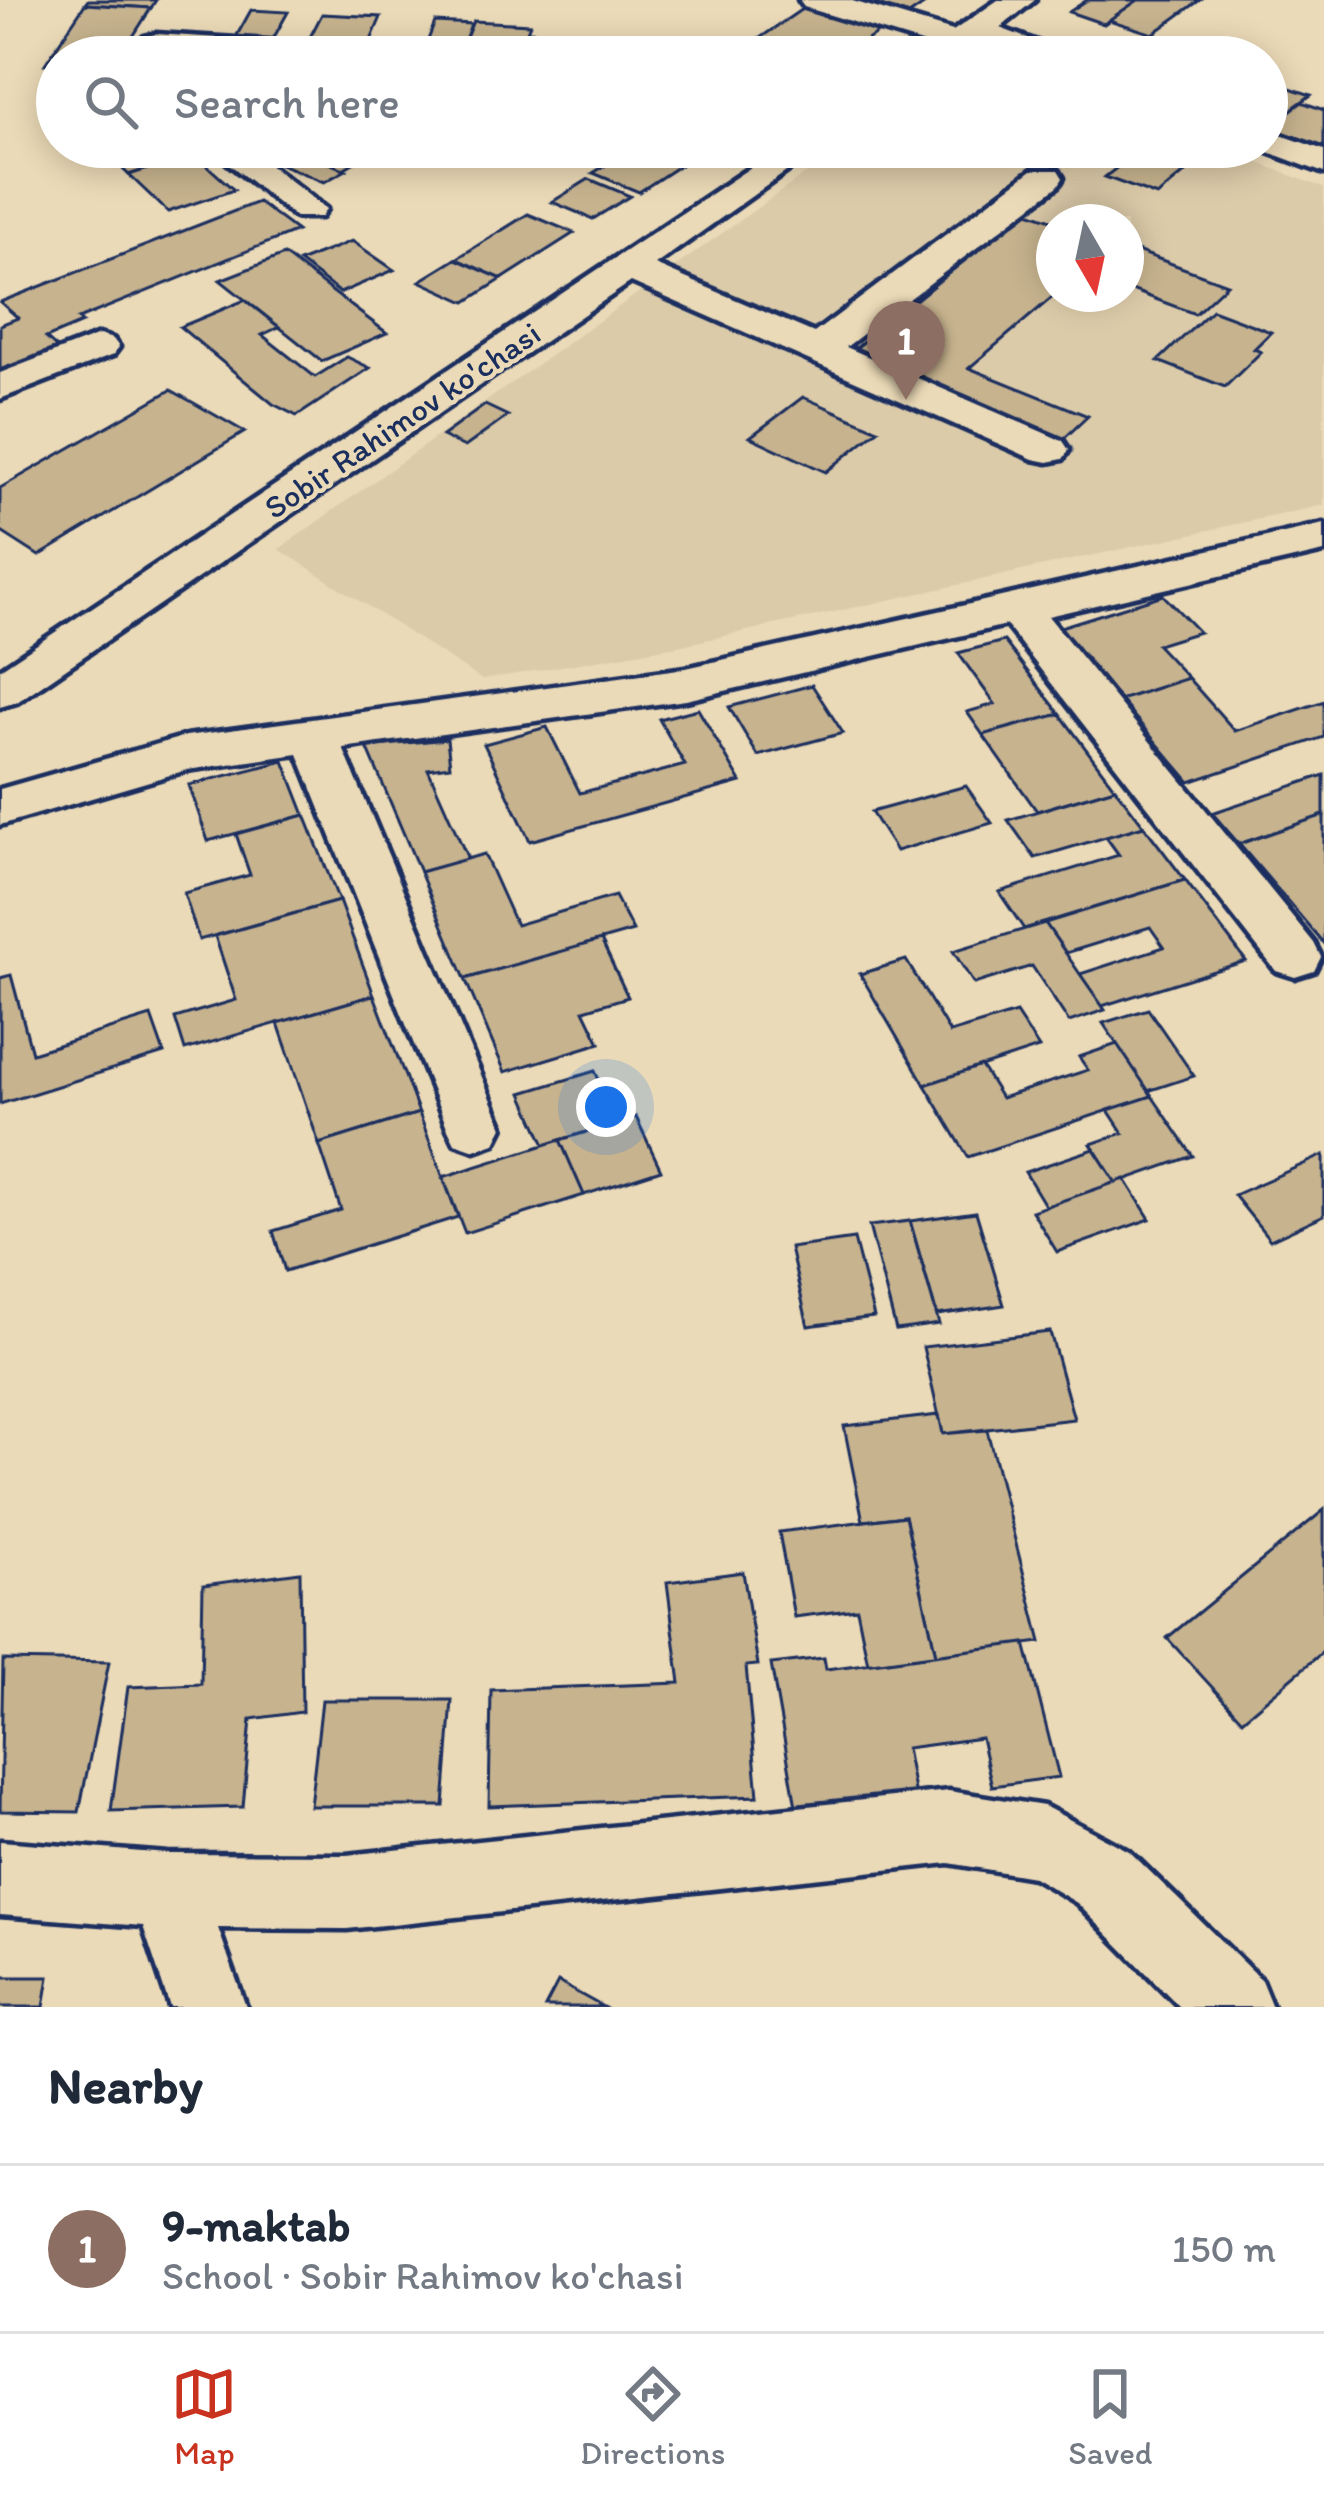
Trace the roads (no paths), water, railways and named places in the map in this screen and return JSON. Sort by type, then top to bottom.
[{"type":"street","points":[[815,0],[934,36]]},
{"type":"street","points":[[967,36],[1019,0]]},
{"type":"street","points":[[161,36],[174,15]]},
{"type":"street","points":[[1288,148],[1324,162]]},
{"type":"street","points":[[263,168],[308,209]]},
{"type":"street","name":"Sobir Rahimov ko'chasi","points":[[0,692],[773,168]]},
{"type":"street","points":[[817,350],[1045,178]]},
{"type":"street","points":[[631,268],[1048,450]]},
{"type":"street","points":[[0,387],[98,347]]},
{"type":"street","points":[[0,807],[186,753],[686,685],[1324,538]]},
{"type":"street","points":[[1016,607],[1295,957]]},
{"type":"street","points":[[314,734],[475,1127]]},
{"type":"street","points":[[0,1878],[168,1891],[347,1892],[949,1827],[1044,1841],[1103,1877],[1234,2007]]},
{"type":"street","points":[[168,1891],[208,2007]]},
{"type":"place","name":"9-maktab","points":[[906,400]]}]
